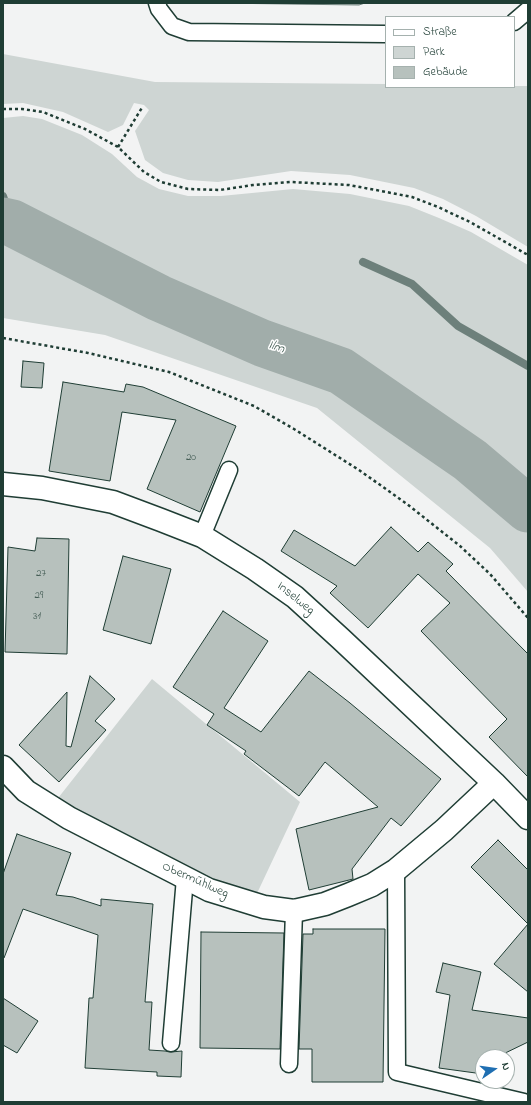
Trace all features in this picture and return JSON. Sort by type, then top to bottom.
[{"type":"street","name":"Inselweg","points":[[3,484],[42,488],[113,502],[202,536],[255,569],[295,597],[342,639],[528,818]]},
{"type":"street","name":"Obermühlweg","points":[[3,767],[26,791],[69,818],[209,890],[264,907],[294,911],[325,904],[348,895],[372,885],[396,870],[444,830],[494,784]]},
{"type":"lane","points":[[157,3],[172,26],[189,32],[385,34]]},
{"type":"lane","points":[[515,21],[528,10]]},
{"type":"lane","points":[[202,536],[229,470]]},
{"type":"lane","points":[[396,870],[396,1072],[524,1102]]},
{"type":"lane","points":[[171,1043],[185,878]]},
{"type":"lane","points":[[289,1064],[294,911]]},
{"type":"path","points":[[118,147],[143,106]]},
{"type":"path","points":[[3,109],[22,109],[43,112],[85,129],[118,147],[144,172],[161,182],[188,189],[220,190],[253,185],[291,182],[349,185],[412,197],[470,222],[528,255]]},
{"type":"path","points":[[3,338],[88,353],[170,372],[254,406],[359,470],[407,504],[460,546],[490,574],[528,618]]},
{"type":"green space","points":[[3,54],[155,82],[385,84],[385,88],[515,88],[515,86],[528,86],[528,247],[476,216],[443,199],[414,188],[350,175],[291,171],[218,182],[188,180],[163,173],[145,160],[135,131],[149,110],[144,105],[134,103],[123,125],[108,132],[63,112],[23,103],[3,104]]},
{"type":"green space","points":[[23,116],[42,119],[82,135],[112,154],[137,177],[159,189],[188,196],[221,196],[293,189],[350,194],[409,206],[471,232],[528,265],[528,592],[490,548],[317,408],[105,335],[3,318],[3,118]]},
{"type":"green space","points":[[152,679],[300,802],[252,904],[51,807]]},
{"type":"shaded area","points":[[216,3],[365,3],[359,5]]},
{"type":"building","points":[[23,361],[44,363],[42,388],[21,387]]},
{"type":"building","points":[[63,382],[124,392],[126,384],[143,387],[236,426],[200,512],[147,489],[176,420],[122,412],[110,481],[49,471]]},
{"type":"building","points":[[391,527],[418,552],[428,542],[453,564],[446,571],[528,654],[528,777],[489,737],[507,719],[421,631],[450,603],[418,574],[368,628],[330,593],[337,586],[281,551],[294,530],[355,566]]},
{"type":"building","points":[[37,538],[69,539],[67,654],[5,652],[8,547],[35,551]]},
{"type":"building","points":[[123,556],[171,569],[151,644],[103,630]]},
{"type":"building","points":[[223,611],[268,641],[224,708],[261,732],[309,671],[441,779],[401,826],[391,818],[352,869],[353,879],[309,890],[296,829],[378,807],[325,762],[299,796],[244,754],[246,751],[207,725],[214,714],[173,687]]},
{"type":"building","points":[[90,676],[115,699],[95,721],[106,730],[59,782],[19,745],[67,692],[66,746],[71,747]]},
{"type":"building","points":[[17,834],[71,853],[56,895],[73,897],[101,906],[101,899],[153,904],[145,1002],[152,1002],[149,1050],[171,1052],[182,1051],[181,1077],[157,1076],[157,1072],[85,1068],[89,998],[93,998],[98,935],[23,909],[3,958],[3,874]]},
{"type":"building","points":[[498,840],[528,870],[528,924],[471,867]]},
{"type":"building","points":[[528,924],[528,992],[494,964]]},
{"type":"building","points":[[313,929],[385,929],[383,1082],[312,1082],[312,1049],[299,1049],[303,934],[313,934]]},
{"type":"building","points":[[201,932],[284,933],[280,1049],[200,1048]]},
{"type":"building","points":[[443,963],[481,972],[472,1010],[528,1018],[528,1042],[514,1049],[475,1049],[475,1073],[439,1068],[450,995],[436,992]]},
{"type":"building","points":[[3,998],[38,1021],[17,1053],[3,1045]]},
{"type":"waterway","points":[[3,196],[12,223]]},
{"type":"waterway","name":"Ilm","points":[[3,221],[12,223],[159,298],[262,343],[341,371],[470,460],[528,509]]},
{"type":"waterway","points":[[363,262],[412,284],[458,326],[528,366]]}]
